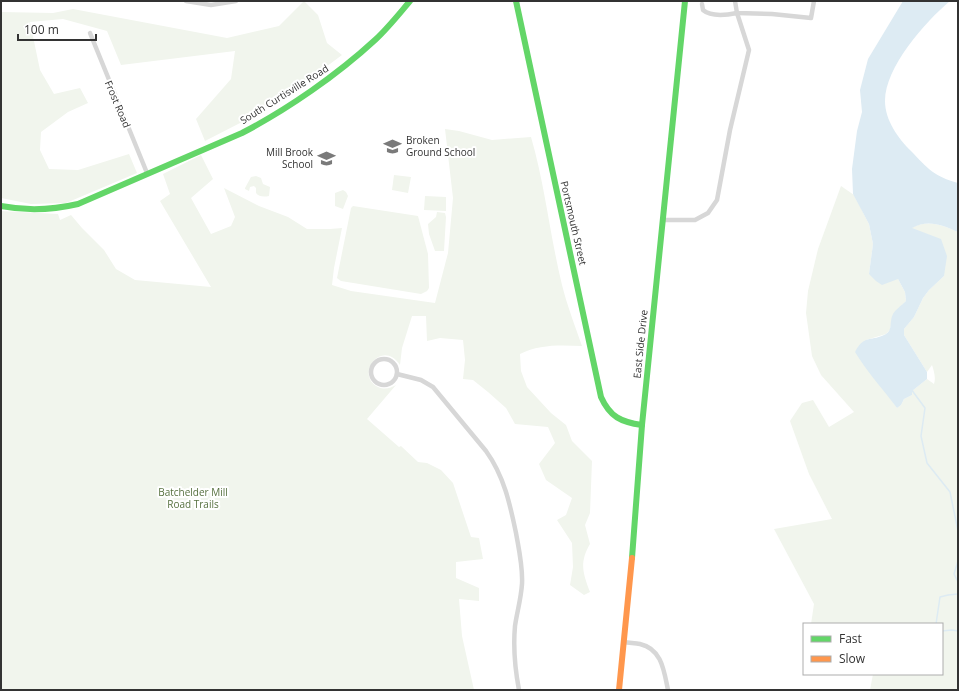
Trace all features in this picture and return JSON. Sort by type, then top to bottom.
[{"type":"street","points":[[187,1],[211,5],[236,1]]},
{"type":"street","name":"Portsmouth Street","points":[[516,1],[601,397],[606,409],[615,418],[627,422],[642,424]]},
{"type":"street","name":"East Side Drive","points":[[620,690],[636,516],[642,424],[685,1]]},
{"type":"street","points":[[662,220],[695,220],[708,213],[717,200],[730,130],[749,50],[737,13],[735,1]]},
{"type":"street","points":[[702,4],[703,10],[709,13],[782,14],[811,18],[814,1]]},
{"type":"street","name":"South Curtisville Road","points":[[1,206],[41,210],[59,209],[78,204],[147,173],[209,148],[263,122],[338,72],[376,39],[407,2]]},
{"type":"street","name":"Frost Road","points":[[90,33],[147,173]]},
{"type":"street","points":[[388,360],[396,366],[397,374],[392,383],[384,386],[377,384],[374,381],[371,370],[377,361],[388,360]]},
{"type":"street","points":[[397,374],[421,380],[436,390],[486,451],[493,461],[503,482],[508,497],[522,568],[522,586],[515,625],[514,648],[514,662],[519,690]]},
{"type":"street","points":[[624,642],[641,644],[654,651],[661,662],[668,690]]},
{"type":"green space","points":[[304,1],[318,15],[327,43],[342,55],[283,99],[205,141],[196,119],[231,79],[235,51],[121,65],[107,31],[63,19],[30,22],[40,70],[54,94],[80,88],[88,103],[68,112],[41,132],[40,150],[49,169],[78,170],[129,154],[137,173],[66,203],[31,204],[1,198],[1,12],[53,13],[73,9],[227,38],[279,26]]},
{"type":"green space","name":"Batchelder Mill Road Trails","points":[[445,129],[459,131],[492,140],[531,137],[540,173],[562,285],[582,346],[550,346],[535,348],[527,351],[520,354],[521,371],[527,387],[551,413],[566,425],[572,441],[592,461],[590,513],[585,525],[590,544],[583,563],[584,573],[590,592],[584,595],[570,585],[573,567],[572,543],[557,520],[566,515],[572,498],[546,480],[539,464],[555,443],[548,427],[515,424],[506,408],[488,392],[473,380],[463,379],[465,360],[463,340],[440,338],[427,341],[426,316],[412,316],[402,348],[400,365],[393,358],[386,355],[373,361],[369,375],[371,382],[378,387],[383,388],[396,385],[367,419],[399,447],[401,446],[418,462],[427,463],[441,470],[453,483],[471,537],[479,538],[483,559],[456,562],[456,578],[479,588],[479,601],[459,599],[462,636],[474,690],[1,690],[1,211],[58,214],[60,220],[71,215],[104,250],[116,269],[135,280],[211,287],[160,201],[170,194],[163,174],[201,155],[213,179],[191,198],[211,234],[231,226],[235,217],[224,188],[259,206],[288,217],[307,229],[342,228],[332,285],[351,291],[435,303],[448,253],[453,198]]},
{"type":"green space","points":[[394,175],[411,177],[408,193],[392,190]]},
{"type":"green space","points":[[256,176],[261,178],[263,184],[270,187],[269,196],[263,197],[256,193],[256,188],[254,186],[250,187],[249,191],[245,189],[251,177]]},
{"type":"green space","points":[[841,186],[854,195],[869,224],[873,244],[869,274],[898,279],[905,292],[906,301],[893,315],[890,330],[886,334],[866,340],[883,388],[897,408],[901,405],[904,399],[912,395],[912,391],[927,379],[934,384],[935,382],[932,365],[927,372],[904,335],[904,329],[914,317],[923,298],[929,290],[944,276],[911,228],[917,225],[929,223],[941,225],[958,232],[958,690],[870,690],[873,675],[943,675],[943,623],[811,623],[814,604],[774,529],[832,519],[809,474],[790,421],[802,403],[813,400],[829,427],[854,412],[821,375],[812,356],[806,313],[808,291],[818,249]]},
{"type":"green space","points":[[343,190],[348,196],[343,209],[335,206],[335,193]]},
{"type":"green space","points":[[425,196],[446,197],[446,211],[424,210]]},
{"type":"green space","points":[[353,206],[418,216],[428,254],[429,288],[427,291],[421,294],[341,281],[337,278],[351,208]]},
{"type":"green space","points":[[437,212],[445,213],[446,217],[444,251],[435,251],[429,234],[428,224],[436,217]]},
{"type":"shaded area","points":[[903,1],[950,1],[929,21],[908,46],[892,74],[887,88],[885,101],[887,115],[890,122],[906,146],[937,175],[958,183],[958,232],[941,225],[929,223],[912,228],[941,239],[947,256],[944,276],[929,290],[923,298],[914,317],[904,329],[904,335],[927,372],[927,379],[912,391],[912,395],[904,399],[901,405],[897,408],[855,352],[858,346],[865,341],[888,332],[893,314],[906,301],[905,292],[898,279],[882,285],[869,274],[873,244],[869,224],[853,194],[852,169],[857,131],[862,112],[860,90],[868,59]]},
{"type":"waterway","points":[[911,389],[925,408],[921,436],[927,463],[950,492],[958,531]]},
{"type":"waterway","points":[[958,561],[954,574],[958,582]]},
{"type":"waterway","points":[[936,623],[940,597],[958,594]]},
{"type":"waterway","points":[[943,631],[958,631]]},
{"type":"traffic: fast","points":[[1,206],[20,209],[40,209],[59,208],[78,204],[242,133],[312,91],[345,66],[380,35],[410,1]]},
{"type":"traffic: fast","points":[[516,1],[601,397],[604,404],[612,414],[622,420],[642,425]]},
{"type":"traffic: fast","points":[[632,558],[642,425],[685,1]]},
{"type":"traffic: slow","points":[[619,690],[632,558]]},
{"type":"place","name":"Broken Ground School","points":[[393,146]]},
{"type":"place","name":"Mill Brook School","points":[[326,158]]}]
